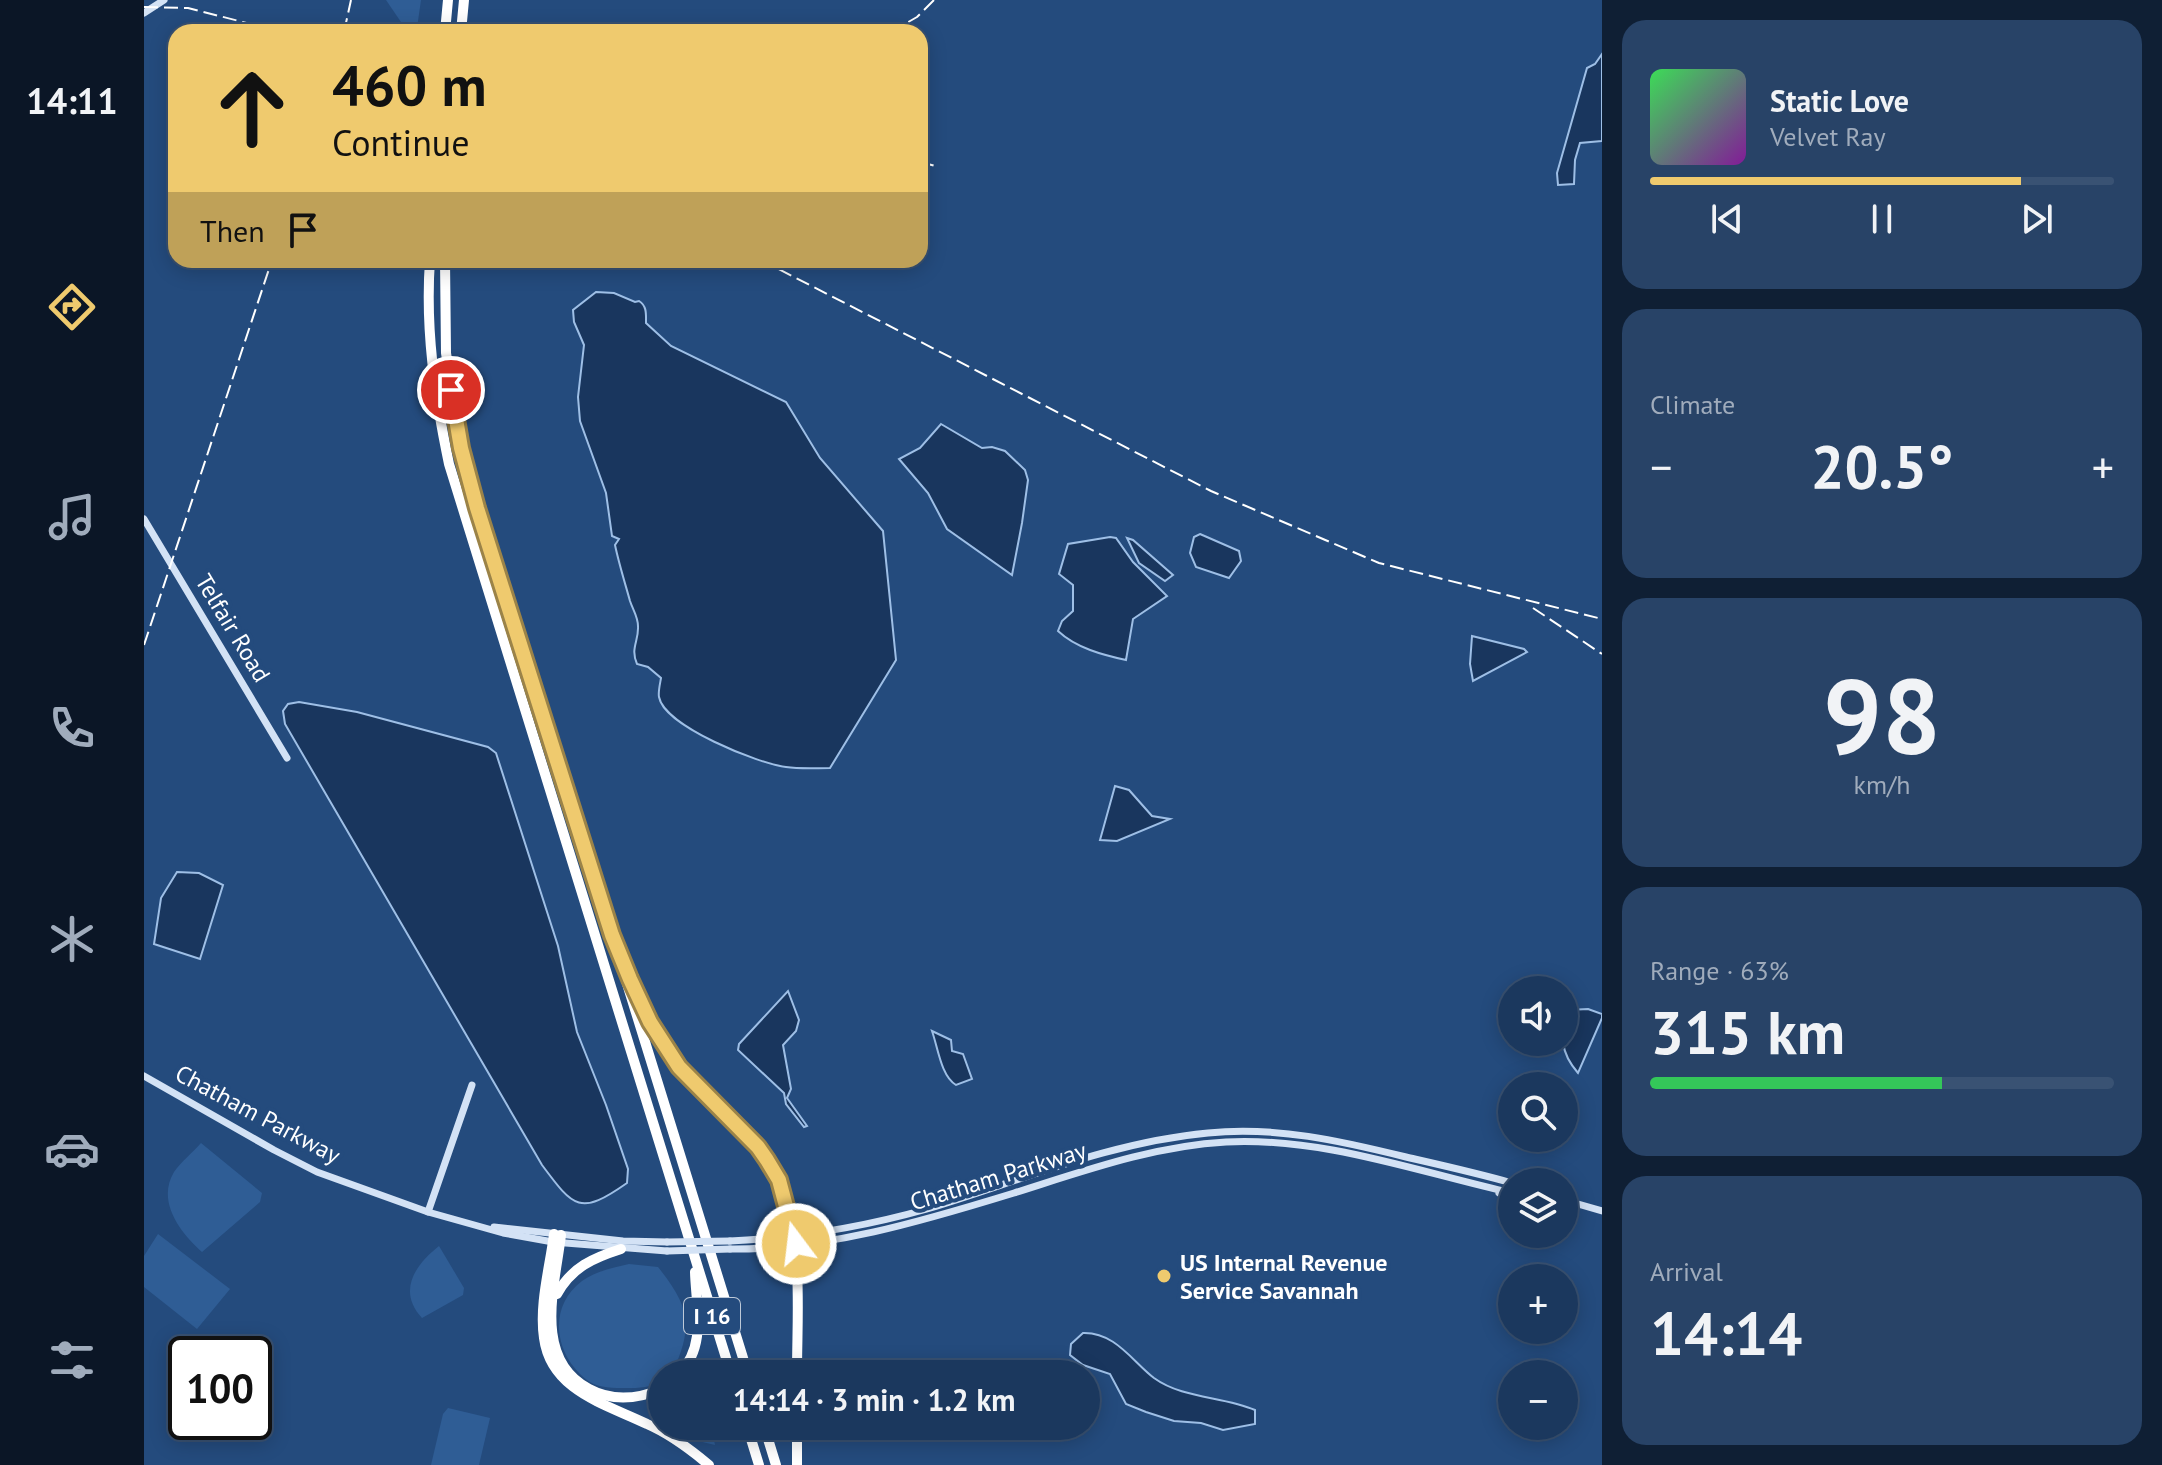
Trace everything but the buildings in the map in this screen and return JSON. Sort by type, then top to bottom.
[{"type":"highway","points":[[446,24],[448,0]]},
{"type":"highway","points":[[462,24],[464,0]]},
{"type":"highway","name":"I 16","points":[[430,268],[432,366],[449,464],[727,1360]]},
{"type":"highway","name":"I 16","points":[[445,268],[446,353],[461,448],[536,699],[744,1360]]},
{"type":"highway","points":[[612,935],[650,1022],[664,1046],[694,1084],[758,1147],[779,1180],[796,1240],[797,1360]]},
{"type":"highway","points":[[557,1239],[551,1332],[560,1362],[582,1386],[597,1394],[623,1398],[648,1394]]},
{"type":"highway","points":[[557,1239],[543,1323],[546,1349],[555,1368],[576,1390],[666,1434],[709,1465]]},
{"type":"highway","points":[[552,1315],[556,1296],[576,1269],[591,1259],[621,1249]]},
{"type":"highway","points":[[690,1360],[697,1340],[694,1258]]},
{"type":"highway","points":[[751,1440],[759,1465]]},
{"type":"highway","points":[[768,1440],[776,1465]]},
{"type":"highway","points":[[797,1440],[797,1465]]},
{"type":"main road","points":[[144,13],[164,0]]},
{"type":"main road","name":"Telfair Road","points":[[144,519],[287,758]]},
{"type":"main road","name":"Chatham Parkway","points":[[144,1076],[317,1172],[428,1212],[492,1227],[621,1249],[796,1240],[928,1219],[1148,1153],[1226,1142],[1306,1146],[1498,1190]]},
{"type":"main road","points":[[428,1212],[472,1085]]},
{"type":"main road","name":"Chatham Parkway","points":[[796,1240],[928,1209],[1100,1153],[1172,1137],[1212,1132],[1277,1132],[1344,1141],[1498,1180]]},
{"type":"main road","points":[[1486,1187],[1498,1193]]},
{"type":"main road","points":[[1578,1205],[1602,1211]]},
{"type":"main road","name":"Chatham Parkway","points":[[557,1239],[623,1241],[667,1247]]},
{"type":"shaded area","points":[[386,0],[421,0],[418,24],[402,24]]},
{"type":"shaded area","points":[[1602,54],[1602,141],[1580,143],[1575,160],[1574,184],[1558,185],[1557,173],[1587,68],[1595,64]]},
{"type":"shaded area","points":[[596,292],[614,293],[639,301],[645,308],[646,323],[671,346],[786,402],[820,458],[883,531],[896,660],[830,768],[786,767],[755,759],[714,742],[677,720],[665,708],[659,697],[661,678],[648,667],[637,664],[634,653],[638,623],[615,545],[619,539],[612,536],[606,493],[580,421],[578,397],[584,345],[574,322],[573,310]]},
{"type":"shaded area","points":[[941,424],[982,448],[1005,451],[1025,470],[1028,480],[1012,575],[947,529],[928,493],[899,459],[920,448]]},
{"type":"shaded area","points":[[1200,534],[1239,551],[1241,561],[1229,578],[1196,567],[1190,553],[1194,537]]},
{"type":"shaded area","points":[[1116,538],[1133,562],[1167,596],[1133,619],[1126,660],[1081,646],[1058,631],[1062,621],[1073,611],[1073,585],[1059,574],[1068,544]]},
{"type":"shaded area","points":[[1127,538],[1173,575],[1165,581],[1139,563]]},
{"type":"shaded area","points":[[1472,636],[1527,652],[1473,681],[1470,664]]},
{"type":"shaded area","points":[[299,702],[357,712],[488,747],[496,753],[558,946],[577,1032],[628,1169],[627,1183],[598,1200],[579,1202],[562,1191],[542,1165],[285,724],[283,711],[288,704]]},
{"type":"shaded area","points":[[1115,786],[1129,790],[1152,816],[1170,819],[1117,841],[1100,840]]},
{"type":"shaded area","points":[[177,872],[199,873],[223,885],[200,959],[154,944],[161,898]]},
{"type":"shaded area","points":[[788,991],[799,1020],[796,1031],[783,1045],[791,1089],[787,1098],[807,1126],[804,1127],[786,1104],[784,1093],[738,1050],[739,1044]]},
{"type":"shaded area","points":[[1588,1009],[1602,1014],[1602,1018],[1578,1073],[1567,1056],[1578,1056],[1578,1010]]},
{"type":"shaded area","points":[[932,1031],[951,1040],[952,1051],[963,1054],[972,1079],[956,1085],[951,1081],[943,1068]]},
{"type":"shaded area","points":[[201,1143],[262,1193],[260,1202],[202,1252],[186,1236],[173,1216],[168,1194],[174,1172]]},
{"type":"shaded area","points":[[158,1234],[230,1289],[197,1329],[144,1287],[144,1256]]},
{"type":"shaded area","points":[[439,1246],[464,1288],[463,1295],[422,1318],[411,1298],[412,1279],[423,1261]]},
{"type":"shaded area","points":[[629,1264],[658,1267],[682,1305],[686,1328],[680,1355],[678,1360],[648,1360],[648,1386],[612,1388],[590,1382],[578,1372],[563,1347],[559,1318],[563,1305],[582,1281],[599,1272]]},
{"type":"shaded area","points":[[1083,1333],[1104,1337],[1165,1385],[1255,1410],[1255,1424],[1223,1430],[1201,1423],[1174,1421],[1126,1404],[1110,1374],[1100,1371],[1100,1360],[1076,1360],[1070,1355],[1071,1344]]},
{"type":"shaded area","points":[[448,1408],[490,1418],[479,1465],[431,1465],[443,1414]]},
{"type":"shaded area","points":[[694,1440],[714,1440],[715,1445]]},
{"type":"railway","points":[[346,24],[351,0]]},
{"type":"railway","points":[[905,24],[934,0]]},
{"type":"railway","points":[[144,7],[188,8],[251,24]]},
{"type":"railway","points":[[928,164],[939,167]]},
{"type":"railway","points":[[144,645],[269,268]]},
{"type":"railway","points":[[777,268],[1211,491],[1379,563],[1602,619]]},
{"type":"railway","points":[[1533,608],[1602,654]]},
{"type":"place","name":"US Internal Revenue Service Savannah","points":[[1164,1276]]},
{"type":"route","points":[[451,390],[461,448],[477,508],[612,935],[650,1022],[664,1046],[694,1084],[758,1147],[779,1180],[796,1244]]}]
